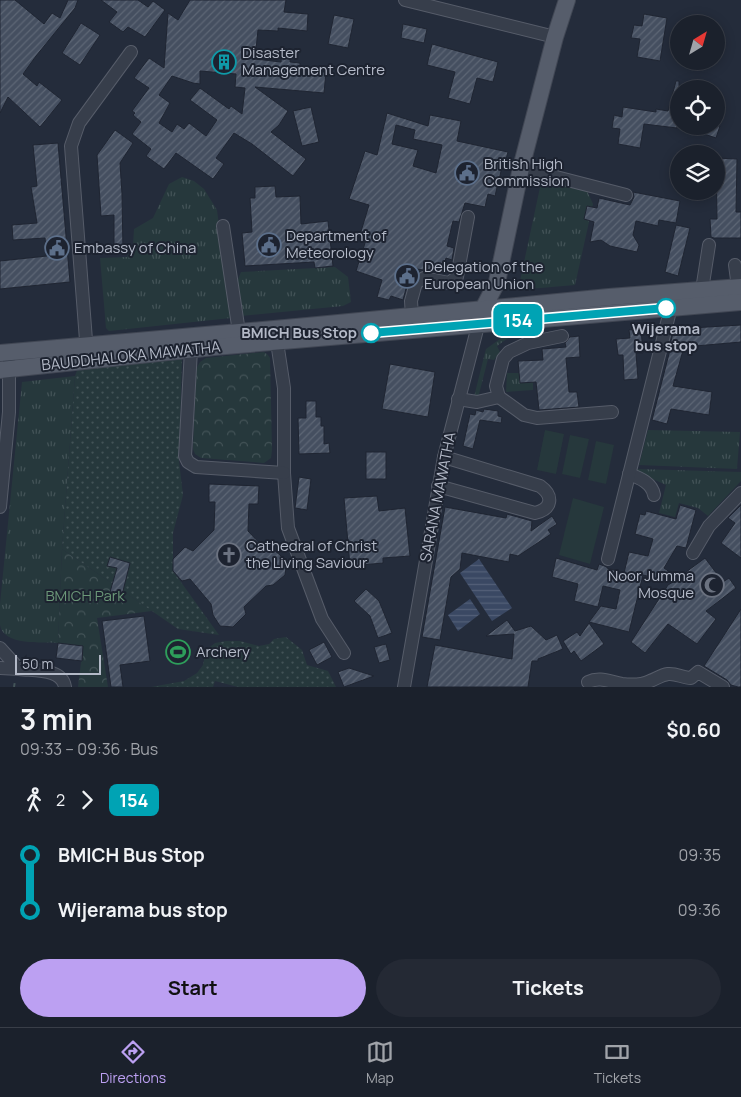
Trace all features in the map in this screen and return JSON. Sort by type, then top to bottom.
[{"type":"main road","points":[[480,316],[497,282],[521,168],[555,36],[567,0]]},
{"type":"main road","name":"BAUDDHALOKA MAWATHA","points":[[5,361],[190,343],[277,342],[480,316],[609,297],[702,290],[740,292]]},
{"type":"main road","name":"BAUDDHALOKA MAWATHA","points":[[190,343],[239,332],[412,316],[544,318],[671,307],[740,292]]},
{"type":"street","points":[[405,0],[555,36]]},
{"type":"street","points":[[87,353],[71,146],[79,123],[131,52]]},
{"type":"street","points":[[521,168],[626,195]]},
{"type":"street","points":[[412,316],[411,301],[416,283],[424,278],[449,283],[457,277],[468,217]]},
{"type":"street","points":[[223,226],[239,332]]},
{"type":"street","points":[[702,290],[709,245]]},
{"type":"street","points":[[736,265],[740,292]]},
{"type":"street","points":[[608,559],[671,307]]},
{"type":"street","name":"SARANA MAWATHA","points":[[404,687],[438,486],[480,316]]},
{"type":"street","points":[[544,318],[546,339]]},
{"type":"street","points":[[562,336],[518,346],[509,352],[503,359],[496,386],[499,397],[524,415],[538,418],[612,412]]},
{"type":"street","points":[[277,342],[284,388],[284,473],[288,528],[322,618],[344,653]]},
{"type":"street","points":[[190,343],[185,456],[188,462],[196,466],[284,473]]},
{"type":"street","points":[[0,507],[5,361]]},
{"type":"street","points":[[458,399],[477,402],[499,397]]},
{"type":"street","points":[[438,486],[535,513],[543,511],[548,506],[550,499],[546,491],[540,486],[444,457]]},
{"type":"street","points":[[629,474],[639,477],[648,484],[653,490],[654,495]]},
{"type":"street","points":[[693,553],[709,526],[741,493]]},
{"type":"street","points":[[0,648],[19,669]]},
{"type":"street","points":[[0,668],[52,672],[60,677],[65,687]]},
{"type":"street","points":[[588,682],[594,679],[623,684],[646,685],[665,674],[672,673],[691,678],[698,672],[723,687]]},
{"type":"green space","points":[[182,177],[194,181],[204,189],[217,210],[231,318],[109,331],[106,328],[100,258],[127,257],[133,245],[134,229],[153,218],[169,184]]},
{"type":"green space","points":[[542,178],[587,191],[593,204],[575,285],[529,289],[523,286],[520,281]]},
{"type":"green space","points":[[335,267],[348,277],[351,302],[343,306],[241,316],[235,286],[241,272]]},
{"type":"green space","points":[[539,330],[539,334],[511,336],[497,346],[500,352],[494,360],[488,359],[478,398],[474,397],[486,349],[511,331]]},
{"type":"green space","points":[[264,352],[270,358],[271,458],[264,463],[201,458],[195,454],[193,449],[196,369],[200,362],[206,358]]},
{"type":"green space","points":[[182,356],[179,461],[183,495],[173,533],[173,571],[219,635],[178,629],[62,549],[75,376],[79,365]]},
{"type":"green space","points":[[507,373],[519,373],[520,383],[533,382],[533,390],[506,392]]},
{"type":"green space","points":[[75,376],[62,549],[58,643],[24,642],[8,637],[0,625],[0,604],[22,382]]},
{"type":"green space","points":[[545,430],[564,434],[556,474],[537,470]]},
{"type":"green space","points":[[648,430],[740,432],[737,469],[639,465]]},
{"type":"green space","points":[[570,435],[589,439],[580,478],[562,474]]},
{"type":"green space","points":[[596,441],[614,445],[606,484],[588,480]]},
{"type":"green space","points":[[638,469],[741,472],[741,481],[708,516],[698,508],[679,503],[675,517],[659,513],[666,485],[637,472]]},
{"type":"green space","points":[[573,498],[604,507],[590,564],[559,555]]},
{"type":"green space","name":"BMICH Park","points":[[62,549],[152,611],[97,618],[108,687],[78,687],[83,646],[58,643]]},
{"type":"green space","points":[[286,637],[302,650],[307,665],[328,671],[336,687],[238,687],[215,681],[213,687],[151,687],[184,681],[197,673],[203,665],[206,650],[215,643],[240,641],[259,646],[269,644],[274,639]]},
{"type":"water","points":[[479,559],[512,608],[492,621],[460,573]]},
{"type":"water","points":[[470,599],[480,614],[458,631],[448,615]]},
{"type":"building","points":[[0,0],[15,0],[44,24],[52,13],[60,18],[68,0],[78,0],[75,8],[23,74],[37,86],[39,82],[62,100],[40,127],[8,97],[0,113]]},
{"type":"building","points":[[101,0],[138,0],[148,7],[153,1],[165,10],[145,37],[128,27],[123,32],[109,22],[117,12]]},
{"type":"building","points":[[190,0],[286,0],[284,12],[308,14],[307,31],[278,28],[278,31],[258,30],[255,59],[281,62],[282,50],[291,51],[290,62],[300,63],[300,70],[326,72],[324,93],[255,87],[288,111],[279,125],[271,132],[306,159],[293,176],[252,144],[234,133],[216,158],[224,164],[213,179],[176,153],[164,169],[146,156],[151,149],[132,134],[141,122],[133,115],[135,113],[132,111],[149,88],[134,78],[149,58],[164,68],[168,13],[178,20]],"holes":[[[200,71],[236,74],[235,87],[245,88],[242,114],[231,106],[229,109],[200,88],[190,100],[217,120],[206,136],[189,123],[184,129],[177,124],[172,132],[159,123],[170,103],[159,95],[172,76],[200,84]]]},
{"type":"building","points":[[644,14],[667,18],[660,61],[637,57],[640,39],[631,38],[634,25],[642,26]]},
{"type":"building","points":[[334,15],[354,19],[348,48],[328,44]]},
{"type":"building","points":[[81,23],[100,35],[80,65],[62,53]]},
{"type":"building","points":[[403,24],[427,29],[424,43],[401,38]]},
{"type":"building","points":[[432,44],[498,62],[493,82],[477,78],[470,104],[448,98],[455,72],[427,65]]},
{"type":"building","points":[[670,104],[670,127],[644,124],[640,148],[618,144],[620,129],[612,128],[614,115],[622,117],[623,107],[656,112],[656,109],[668,111]]},
{"type":"building","points":[[311,107],[319,142],[302,146],[293,111]]},
{"type":"building","points":[[387,113],[428,126],[430,115],[461,121],[457,141],[508,152],[505,163],[503,163],[495,196],[488,194],[485,207],[465,203],[459,222],[453,221],[447,246],[454,248],[452,260],[446,258],[441,273],[417,269],[408,281],[403,300],[391,296],[389,300],[377,297],[382,280],[356,271],[366,240],[359,238],[369,205],[349,199],[365,151],[377,155]],"holes":[[[396,125],[415,130],[413,139],[442,145],[436,173],[413,166],[418,150],[392,144]]]},
{"type":"building","points":[[115,130],[133,143],[120,163],[123,251],[114,252],[114,215],[101,216],[97,155]]},
{"type":"building","points":[[58,143],[70,282],[0,289],[0,261],[47,256],[45,238],[13,240],[12,225],[37,223],[31,187],[37,186],[33,145]]},
{"type":"building","points":[[725,158],[737,159],[736,212],[741,212],[741,238],[711,237],[710,219],[717,219],[717,200],[725,200]]},
{"type":"building","points":[[275,186],[276,197],[300,196],[301,224],[328,221],[333,266],[315,268],[314,262],[245,266],[242,233],[252,232],[250,198],[255,198],[255,187]]},
{"type":"building","points":[[633,192],[680,201],[676,223],[659,220],[658,226],[636,221],[633,235],[639,245],[637,252],[610,246],[601,240],[590,242],[594,222],[584,219],[587,206],[597,208],[599,198],[630,205],[634,197]]},
{"type":"building","points":[[676,225],[690,228],[678,276],[665,272]]},
{"type":"building","points":[[741,325],[741,342],[684,347],[673,386],[712,392],[709,415],[671,409],[667,424],[652,420],[674,329]]},
{"type":"building","points":[[641,329],[643,353],[636,353],[638,379],[624,380],[623,355],[618,355],[616,339],[630,338],[629,330]]},
{"type":"building","points":[[579,336],[580,357],[566,358],[569,392],[577,392],[579,407],[539,410],[536,382],[520,383],[518,361],[543,360],[542,349],[566,347],[565,343],[570,337]]},
{"type":"building","points":[[390,364],[435,372],[428,417],[382,409]]},
{"type":"building","points":[[306,401],[316,401],[316,417],[321,417],[321,426],[324,426],[324,444],[329,443],[330,453],[299,454],[298,418],[306,418]]},
{"type":"building","points":[[484,409],[498,411],[498,416],[502,417],[501,423],[480,420],[473,449],[463,446],[470,414],[475,415],[476,410],[483,412]]},
{"type":"building","points":[[366,452],[386,452],[386,479],[366,479]]},
{"type":"building","points":[[299,477],[311,479],[307,510],[295,508]]},
{"type":"building","name":"Cathedral of Christ the Living Saviour","points":[[209,484],[259,486],[258,504],[249,504],[248,531],[265,549],[274,550],[287,561],[285,575],[273,585],[266,586],[244,607],[246,614],[233,627],[220,626],[213,615],[211,604],[190,579],[182,581],[173,571],[173,559],[185,547],[193,551],[214,530],[215,502],[209,502]]},
{"type":"building","points":[[377,496],[379,511],[405,508],[410,556],[383,558],[383,563],[350,566],[344,498]]},
{"type":"building","points":[[680,505],[696,510],[686,548],[677,546],[664,568],[678,578],[705,558],[723,582],[729,578],[736,588],[706,611],[716,619],[697,644],[668,624],[645,653],[631,642],[668,585],[673,582],[643,575],[629,632],[589,622],[601,606],[616,609],[620,590],[603,586],[598,607],[574,601],[578,584],[552,577],[556,558],[597,570],[599,564],[624,573],[629,552],[648,556],[653,539],[635,534],[640,514],[645,515],[646,511],[676,519]]},
{"type":"building","points":[[741,505],[741,558],[721,543],[735,523],[728,518]]},
{"type":"building","points":[[445,507],[506,518],[507,514],[532,521],[531,531],[552,516],[557,524],[548,530],[551,534],[518,556],[510,554],[509,562],[462,553],[460,569],[451,577],[440,640],[422,637]]},
{"type":"building","points":[[110,557],[130,563],[122,595],[110,592],[117,568],[107,566]]},
{"type":"building","points":[[366,589],[379,601],[392,633],[378,638],[370,616],[354,601]]},
{"type":"building","points":[[741,609],[741,687],[738,687],[731,685],[727,680],[704,666]]},
{"type":"building","points":[[144,616],[150,661],[120,665],[123,687],[111,687],[102,621]]},
{"type":"building","points":[[507,620],[515,631],[531,626],[546,640],[557,635],[563,649],[538,659],[538,661],[532,661],[528,687],[427,687],[435,645],[512,659],[514,634],[486,636]]},
{"type":"building","points":[[589,623],[604,644],[581,661],[574,651],[571,654],[563,641],[577,632],[580,636]]},
{"type":"building","points":[[324,642],[332,657],[317,665],[309,650]]},
{"type":"building","points":[[58,643],[83,646],[82,661],[56,658]]},
{"type":"building","points":[[386,644],[390,660],[379,663],[374,647]]},
{"type":"building","points":[[349,668],[374,676],[344,687],[338,672]]},
{"type":"bus line","name":"154","points":[[371,333],[666,308]]},
{"type":"place","name":"Disaster Management Centre","points":[[224,62]]},
{"type":"place","name":"British High Commission","points":[[467,173]]},
{"type":"place","name":"Department of Meteorology","points":[[269,245]]},
{"type":"place","name":"Embassy of China","points":[[57,248]]},
{"type":"place","name":"Delegation of the European Union","points":[[407,276]]},
{"type":"place","name":"Wijerama bus stop","points":[[666,308]]},
{"type":"place","name":"BMICH Bus Stop","points":[[371,333]]},
{"type":"place","name":"Cathedral of Christ the Living Saviour","points":[[229,555]]},
{"type":"place","name":"Noor Jumma Mosque","points":[[712,585]]},
{"type":"place","name":"Archery","points":[[178,652]]}]
